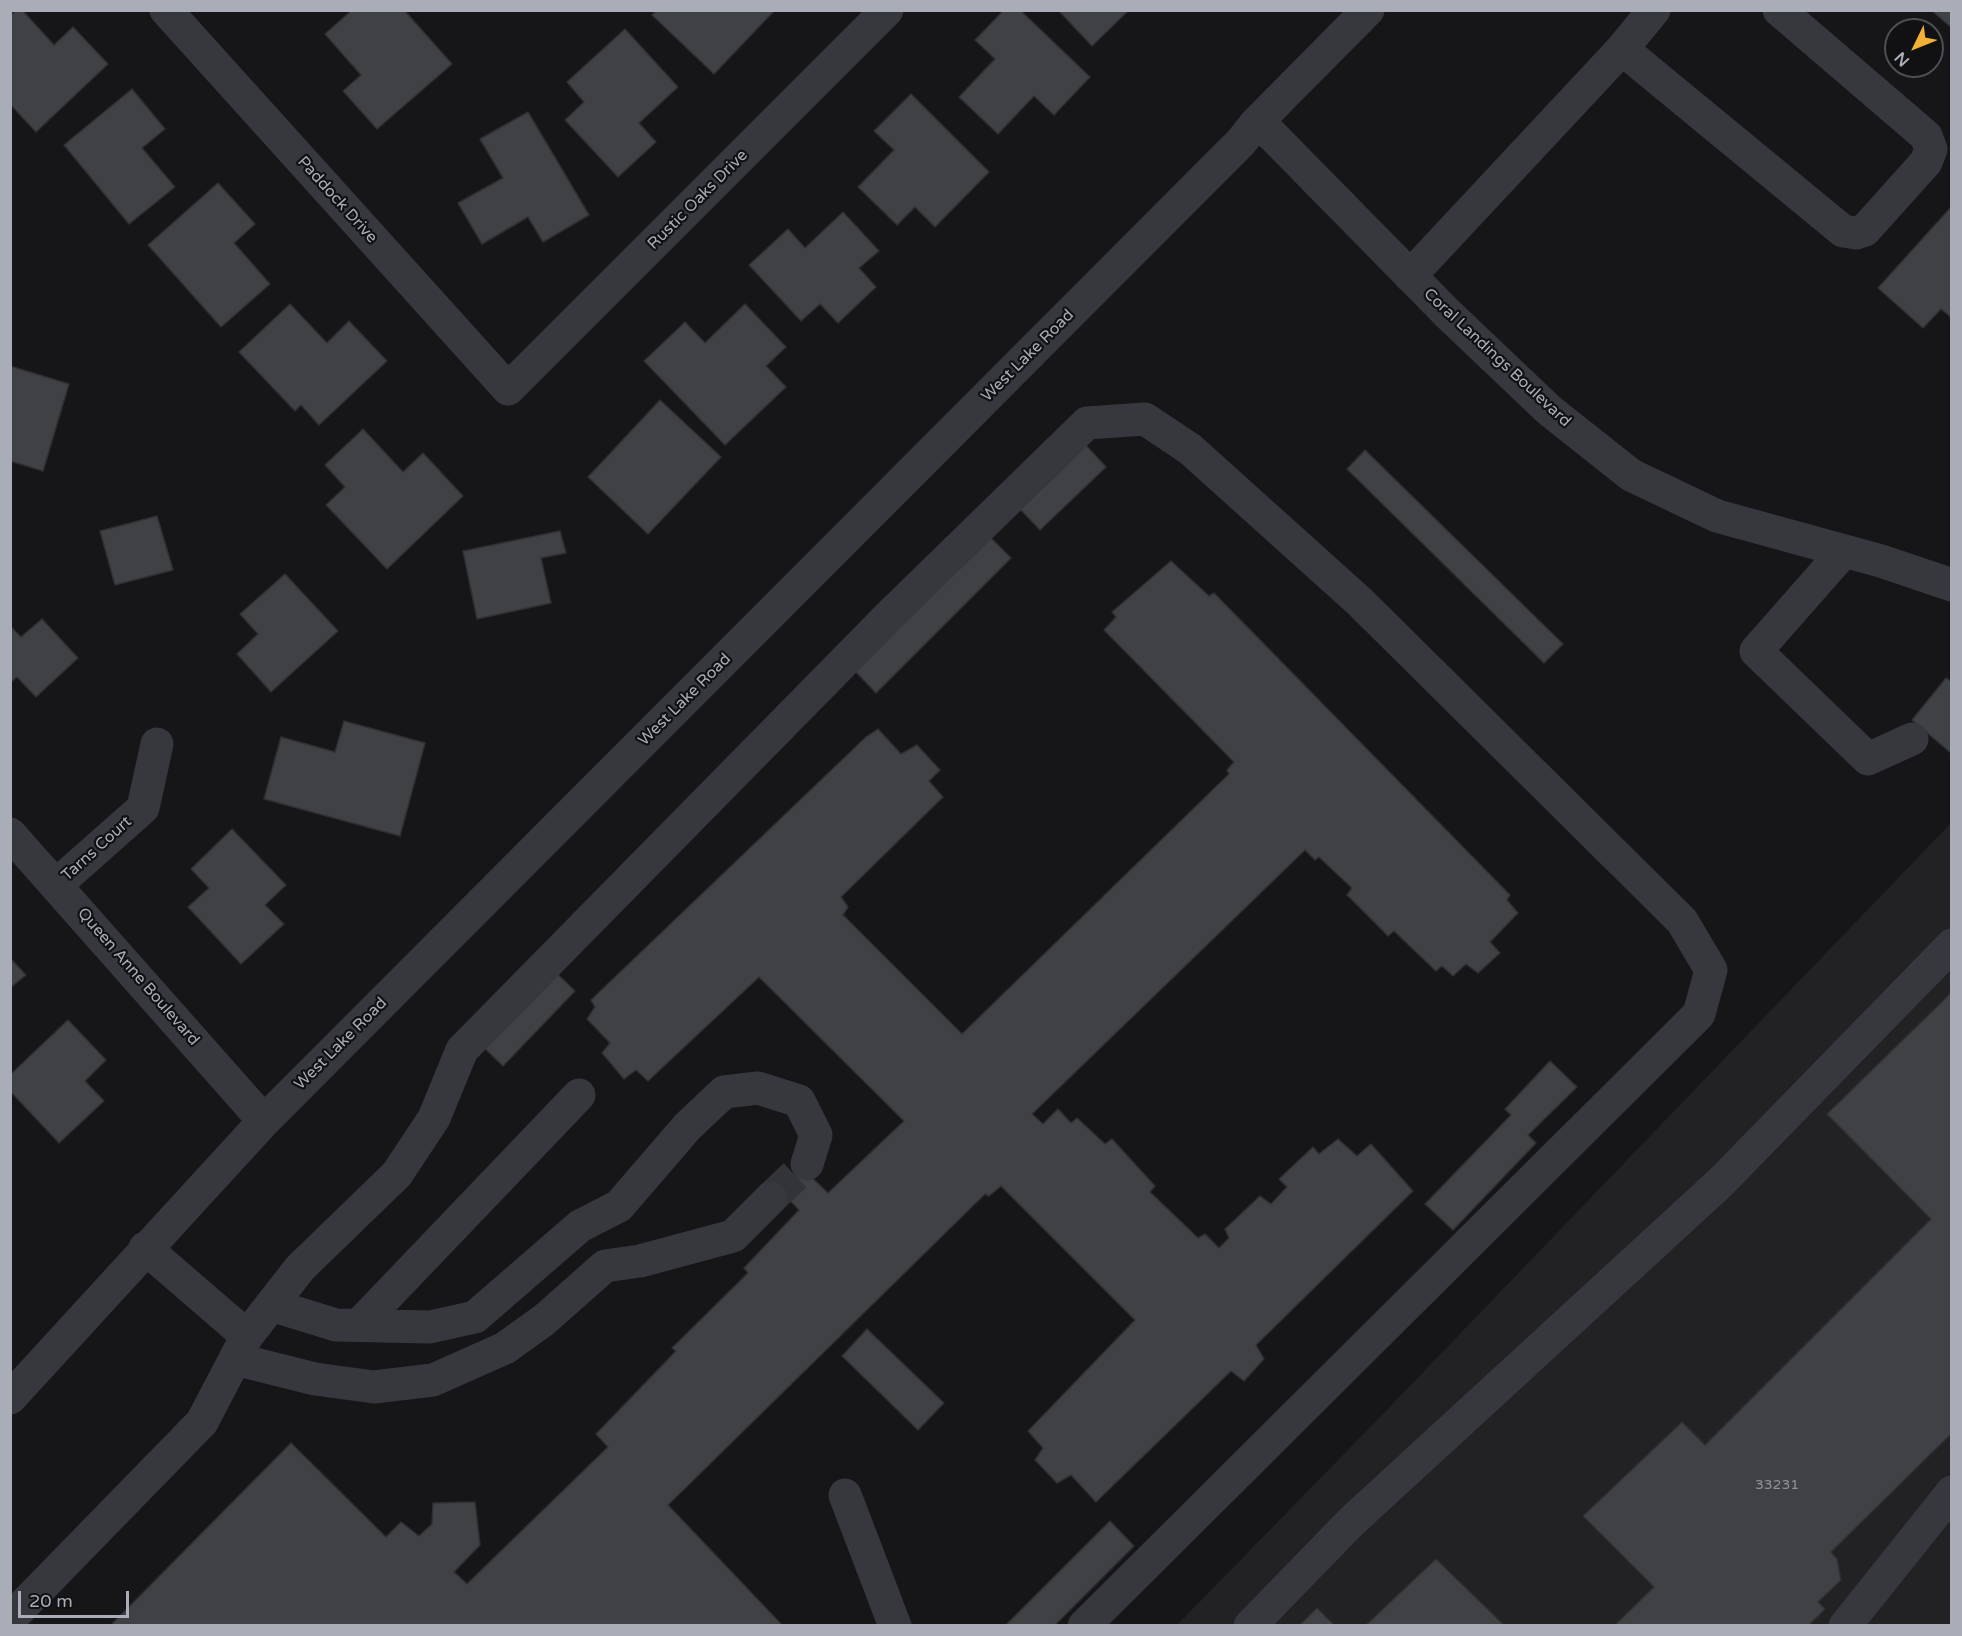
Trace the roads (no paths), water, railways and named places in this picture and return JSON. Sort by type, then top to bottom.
[{"type":"street","name":"Paddock Drive","points":[[166,10],[508,389]]},
{"type":"street","name":"Rustic Oaks Drive","points":[[508,389],[887,10]]},
{"type":"street","name":"West Lake Road","points":[[10,1398],[145,1248],[264,1121],[1232,151],[1256,123],[1368,10]]},
{"type":"street","points":[[1410,276],[1622,50],[1654,10]]},
{"type":"street","points":[[1622,50],[1843,231],[1856,233],[1865,230],[1926,162],[1931,149],[1926,136],[1779,10]]},
{"type":"street","name":"Coral Landings Boulevard","points":[[1256,123],[1272,135],[1410,276],[1549,410],[1631,475],[1717,516],[1845,551],[1952,585]]},
{"type":"street","points":[[10,1619],[202,1422],[241,1348],[300,1268],[397,1174],[434,1118],[462,1050],[889,616],[1087,423],[1145,419],[1190,449],[1360,602],[1682,921],[1711,970],[1699,1014],[1084,1626]]},
{"type":"street","points":[[1845,551],[1756,651],[1801,697],[1868,759],[1912,739]]},
{"type":"street","name":"Tarns Court","points":[[56,885],[143,808],[157,744]]},
{"type":"street","name":"Queen Anne Boulevard","points":[[10,834],[264,1121]]},
{"type":"street","points":[[1250,1626],[1351,1522],[1721,1182],[1952,945]]},
{"type":"street","points":[[271,1305],[336,1324],[430,1327],[475,1317],[580,1226],[619,1206],[687,1127],[724,1092],[758,1088],[798,1101],[816,1135],[807,1164]]},
{"type":"street","points":[[359,1325],[579,1095]]},
{"type":"street","points":[[145,1248],[241,1348],[315,1379],[374,1387],[433,1380],[505,1348],[544,1320],[605,1266],[640,1261],[733,1236],[771,1198]]},
{"type":"street","points":[[845,1495],[896,1626]]},
{"type":"street","points":[[1845,1626],[1948,1505]]},
{"type":"tunnel","points":[[771,1198],[807,1164]]}]
